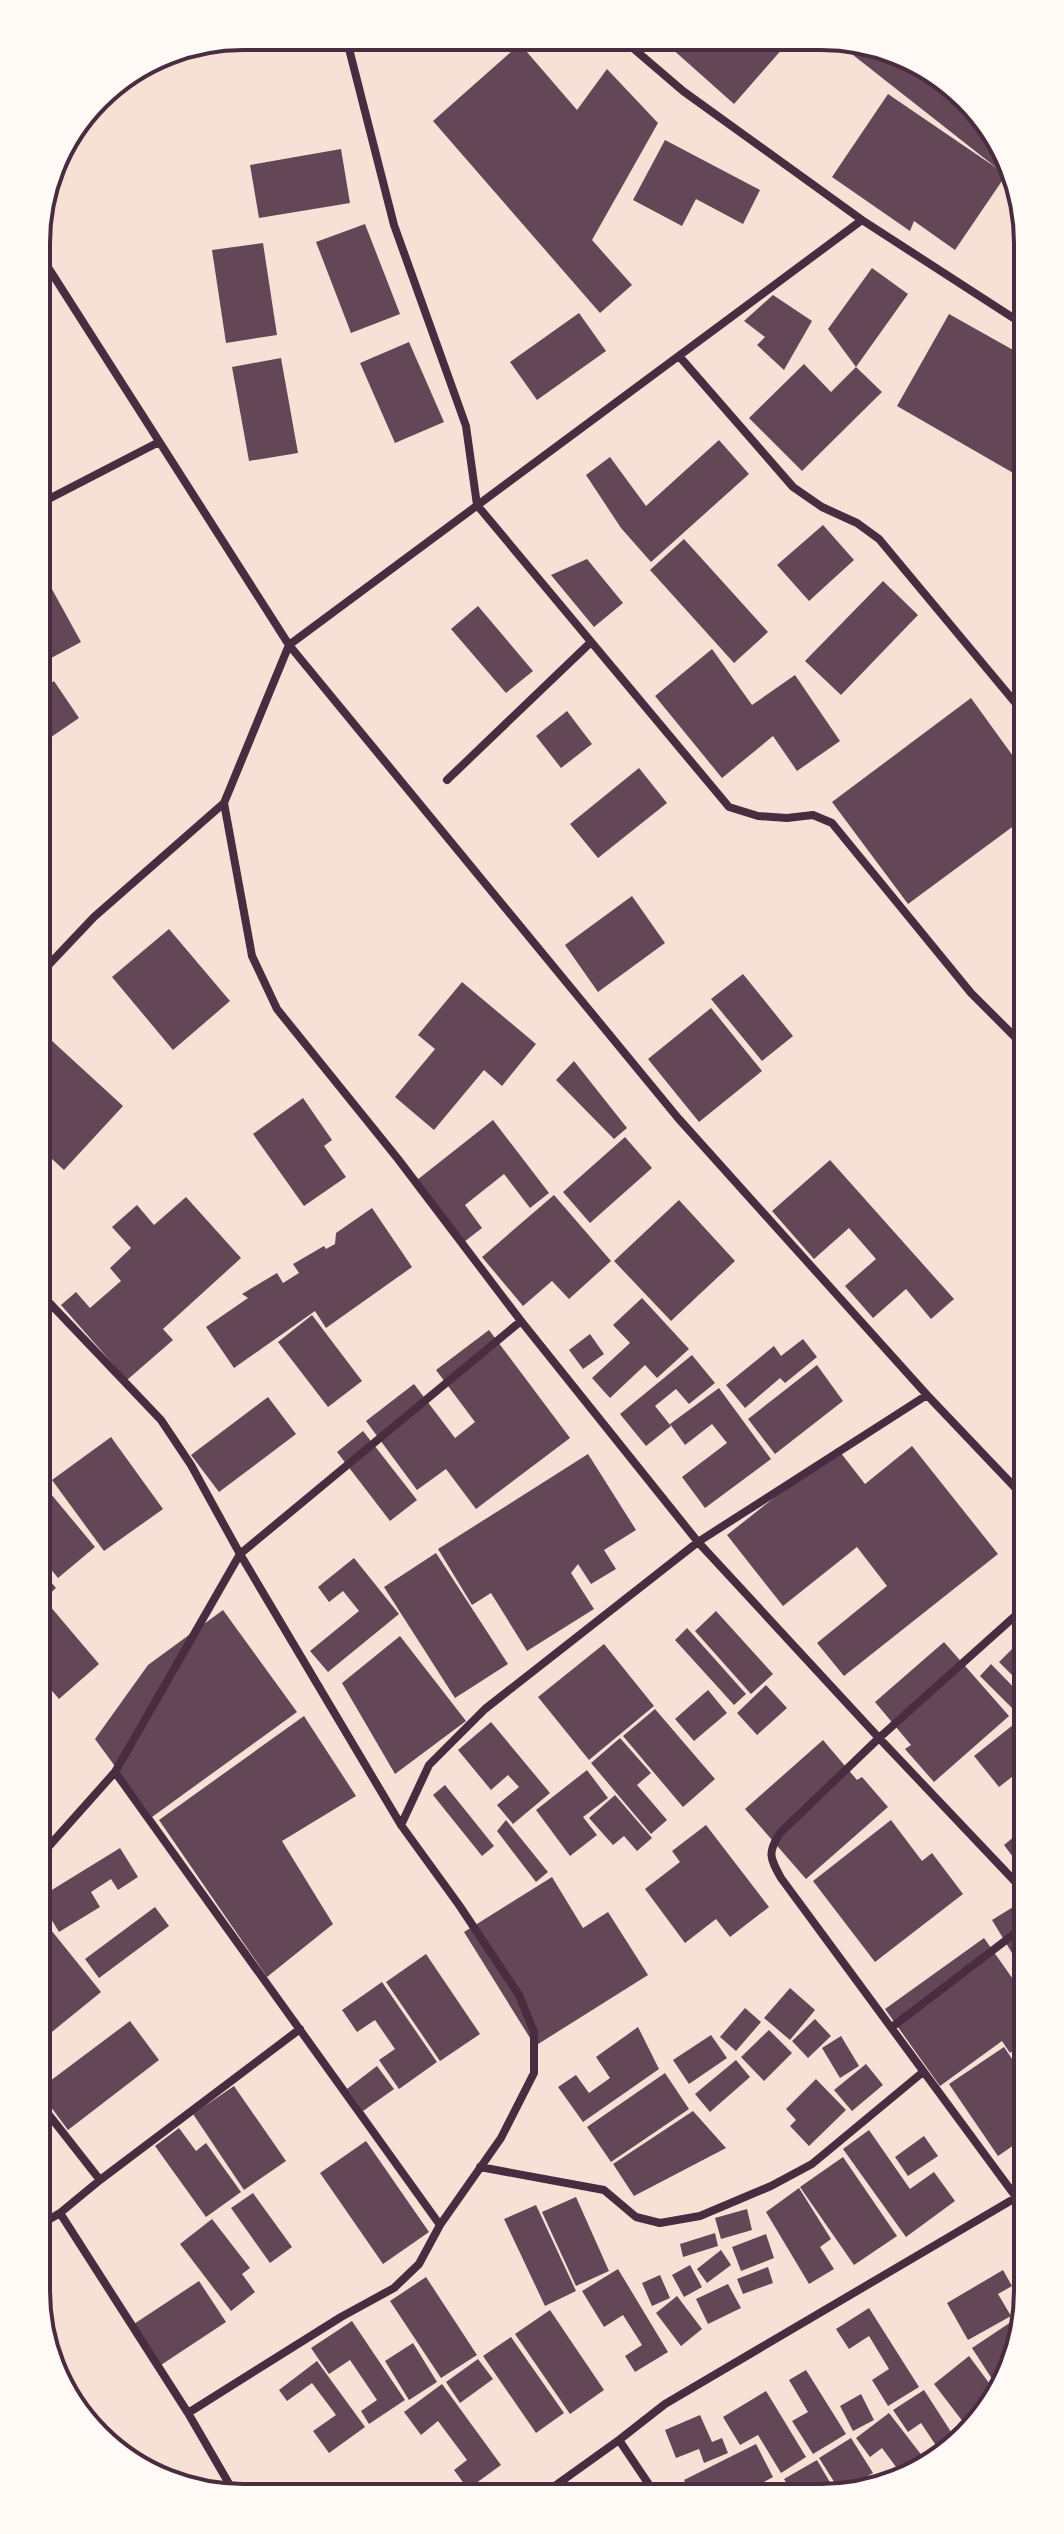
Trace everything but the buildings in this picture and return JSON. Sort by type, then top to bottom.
[{"type":"street","points":[[349,50],[394,225],[466,426],[477,505],[729,807],[758,816],[787,818],[813,815],[832,823],[971,993],[1014,1036]]},
{"type":"street","points":[[635,50],[683,91],[862,220],[1014,318]]},
{"type":"street","points":[[50,963],[94,917],[224,803],[289,645],[862,220]]},
{"type":"street","points":[[50,270],[289,645],[678,1118],[927,1395],[1014,1486]]},
{"type":"street","points":[[679,356],[793,487],[879,539],[1014,701]]},
{"type":"street","points":[[50,498],[159,442]]},
{"type":"street","points":[[447,780],[590,643]]},
{"type":"street","points":[[224,803],[252,956],[277,1009],[698,1542],[1014,1880]]},
{"type":"street","points":[[50,1303],[161,1420],[191,1465],[240,1554],[401,1825],[519,1995],[534,2032],[534,2073],[501,2138],[440,2225],[419,2264],[394,2288],[341,2317],[188,2413]]},
{"type":"street","points":[[50,1845],[115,1772],[240,1554],[521,1321]]},
{"type":"street","points":[[401,1825],[429,1765],[485,1709],[698,1542],[927,1395]]},
{"type":"street","points":[[1014,1617],[879,1738],[780,1833],[770,1848],[772,1861],[781,1878],[1014,2193]]},
{"type":"street","points":[[115,1772],[440,2225]]},
{"type":"street","points":[[892,2027],[1014,1934]]},
{"type":"street","points":[[50,2219],[300,2029]]},
{"type":"street","points":[[480,2167],[604,2190],[636,2217],[660,2223],[700,2216],[771,2186],[812,2164],[923,2072]]},
{"type":"street","points":[[50,2116],[100,2180]]},
{"type":"street","points":[[558,2484],[665,2404],[1014,2200]]},
{"type":"street","points":[[60,2213],[188,2413],[229,2484]]},
{"type":"street","points":[[619,2440],[649,2484]]}]
